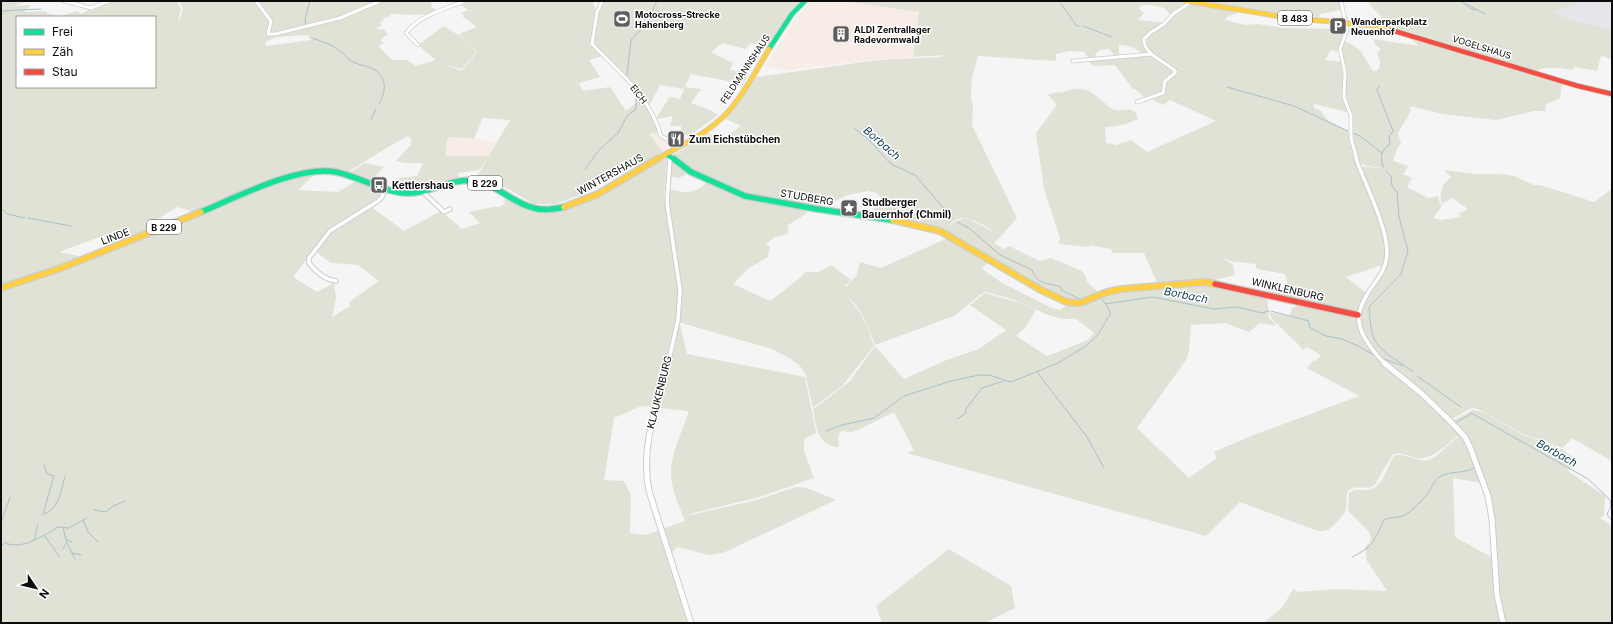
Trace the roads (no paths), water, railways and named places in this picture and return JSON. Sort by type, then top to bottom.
[{"type":"main road","name":"FELDMANNSHAUS","points":[[680,146],[714,124],[728,111],[795,10],[805,1]]},
{"type":"main road","name":"B 483","points":[[1189,2],[1284,17],[1346,22]]},
{"type":"main road","name":"VOGELSHAUS","points":[[1346,22],[1387,28],[1578,86],[1612,94]]},
{"type":"main road","name":"B 229","points":[[669,156],[680,146]]},
{"type":"main road","name":"WINTERSHAUS","points":[[262,188],[295,176],[315,171],[336,172],[385,190],[409,193],[456,182],[474,181],[495,187],[527,207],[539,210],[555,209],[578,203],[669,156]]},
{"type":"main road","name":"STUDBERG","points":[[669,156],[691,172],[745,196],[823,210],[886,218],[940,231],[1062,301],[1080,303],[1101,294],[1132,288],[1199,282],[1213,283]]},
{"type":"main road","name":"LINDE","points":[[1,288],[43,274],[262,188]]},
{"type":"main road","name":"WINKLENBURG","points":[[1213,283],[1358,315]]},
{"type":"street","points":[[1,1],[21,1]]},
{"type":"street","points":[[64,1],[91,8],[109,1]]},
{"type":"street","points":[[256,1],[270,19],[268,34],[274,34],[340,18],[380,1]]},
{"type":"street","points":[[418,45],[406,33],[410,27],[465,1]]},
{"type":"street","name":"EICH","points":[[602,1],[597,12],[592,44],[642,95],[656,119],[660,135],[680,146]]},
{"type":"street","points":[[1341,1],[1346,22],[1346,35],[1340,51],[1345,73],[1344,97],[1352,123],[1352,145],[1383,228],[1387,254],[1386,264],[1381,277],[1368,294],[1358,315],[1360,333],[1380,360],[1421,393],[1450,421],[1462,433],[1470,447],[1488,496],[1497,595],[1503,623]]},
{"type":"street","points":[[1137,102],[1163,93],[1165,81],[1176,72],[1152,54],[1144,43],[1146,35],[1162,26],[1172,14],[1187,6],[1189,2]]},
{"type":"street","points":[[1073,61],[1152,54]]},
{"type":"street","name":"KLAUKENBURG","points":[[669,156],[667,203],[680,290],[680,300],[676,326],[648,438],[645,470],[649,491],[691,623]]},
{"type":"street","points":[[336,281],[329,280],[314,269],[308,263],[309,258],[330,230],[378,201],[382,197],[385,190]]},
{"type":"street","points":[[422,191],[444,212],[450,209]]},
{"type":"waterway","points":[[306,26],[305,19],[310,1]]},
{"type":"waterway","points":[[627,75],[631,40],[645,25],[657,1]]},
{"type":"waterway","points":[[1461,1],[1471,9],[1475,10]]},
{"type":"waterway","points":[[1061,4],[1077,26],[1080,26]]},
{"type":"waterway","points":[[1466,4],[1485,14]]},
{"type":"waterway","points":[[1,11],[41,9]]},
{"type":"waterway","points":[[1083,26],[1112,37]]},
{"type":"waterway","points":[[312,38],[331,45],[341,52]]},
{"type":"waterway","points":[[342,52],[348,59],[374,69],[382,77],[384,88],[383,96],[379,104]]},
{"type":"waterway","points":[[1379,86],[1377,90],[1393,131],[1389,137],[1390,144],[1383,152],[1381,158],[1384,168]]},
{"type":"waterway","points":[[1227,87],[1294,106],[1348,131]]},
{"type":"waterway","points":[[585,169],[599,150],[618,133],[627,116],[636,109],[636,98],[638,94]]},
{"type":"waterway","points":[[371,119],[376,109]]},
{"type":"waterway","name":"Borbach","points":[[854,128],[868,139],[891,164],[915,175],[952,218]]},
{"type":"waterway","points":[[1353,133],[1360,136],[1382,153]]},
{"type":"waterway","points":[[1386,171],[1391,176],[1392,186],[1397,192],[1399,217],[1408,251],[1401,274],[1369,307],[1370,323],[1372,333],[1377,344],[1385,352],[1405,366]]},
{"type":"waterway","points":[[1,208],[7,214],[25,218]]},
{"type":"waterway","points":[[28,218],[71,226]]},
{"type":"waterway","name":"Borbach","points":[[957,222],[969,228],[1000,255],[1032,270],[1034,275],[1040,281],[1061,287],[1061,290],[1082,300]]},
{"type":"waterway","name":"Borbach","points":[[1102,298],[1105,304],[1152,297],[1214,309],[1237,307],[1262,313],[1269,311]]},
{"type":"waterway","points":[[1106,304],[1110,311],[1110,316]]},
{"type":"waterway","name":"Borbach","points":[[1271,311],[1309,321],[1309,327],[1326,336],[1342,339],[1374,355]]},
{"type":"waterway","points":[[826,431],[842,425],[874,418],[904,396],[951,381],[979,375],[989,375],[1011,382],[1058,363],[1086,346],[1098,335],[1108,317]]},
{"type":"waterway","name":"Borbach","points":[[1382,358],[1403,366]]},
{"type":"waterway","name":"Borbach","points":[[1406,367],[1413,372]]},
{"type":"waterway","points":[[1037,372],[1087,437],[1104,468]]},
{"type":"waterway","name":"Borbach","points":[[1417,376],[1461,407]]},
{"type":"waterway","points":[[957,419],[965,414],[966,409],[982,388],[1004,381]]},
{"type":"waterway","name":"Borbach","points":[[1471,413],[1588,479],[1610,500],[1611,506],[1607,514],[1612,521]]},
{"type":"waterway","points":[[1455,423],[1471,414]]},
{"type":"waterway","points":[[43,514],[54,476],[47,474],[44,465]]},
{"type":"waterway","points":[[1352,557],[1369,546],[1378,533],[1384,520],[1405,515],[1416,507],[1426,496],[1438,478],[1448,473],[1465,471],[1474,468]]},
{"type":"waterway","points":[[44,514],[53,508],[59,499],[65,477]]},
{"type":"waterway","points":[[1,523],[10,497]]},
{"type":"waterway","points":[[94,510],[106,512],[113,506],[125,501]]},
{"type":"waterway","points":[[83,520],[87,518]]},
{"type":"waterway","points":[[44,535],[58,527],[69,528],[83,520]]},
{"type":"waterway","points":[[83,520],[88,532],[98,542]]},
{"type":"waterway","points":[[34,540],[38,524]]},
{"type":"waterway","points":[[63,528],[67,543],[72,553]]},
{"type":"waterway","points":[[34,540],[44,535]]},
{"type":"waterway","points":[[44,535],[60,557]]},
{"type":"waterway","points":[[1,546],[6,542],[7,544],[18,545],[34,540]]},
{"type":"waterway","points":[[67,540],[72,542]]},
{"type":"waterway","points":[[63,549],[66,544]]},
{"type":"waterway","points":[[72,553],[81,555]]},
{"type":"waterway","points":[[72,553],[75,559]]},
{"type":"place","name":"Motocross-Strecke Hahenberg","points":[[622,19]]},
{"type":"place","name":"Wanderparkplatz Neuenhof","points":[[1338,26]]},
{"type":"place","name":"ALDI Zentrallager Radevormwald","points":[[841,34]]},
{"type":"place","name":"Zum Eichstübchen","points":[[676,139]]},
{"type":"place","name":"Kettlershaus","points":[[379,185]]},
{"type":"place","name":"Studberger Bauernhof (Chmil)","points":[[849,208]]}]
